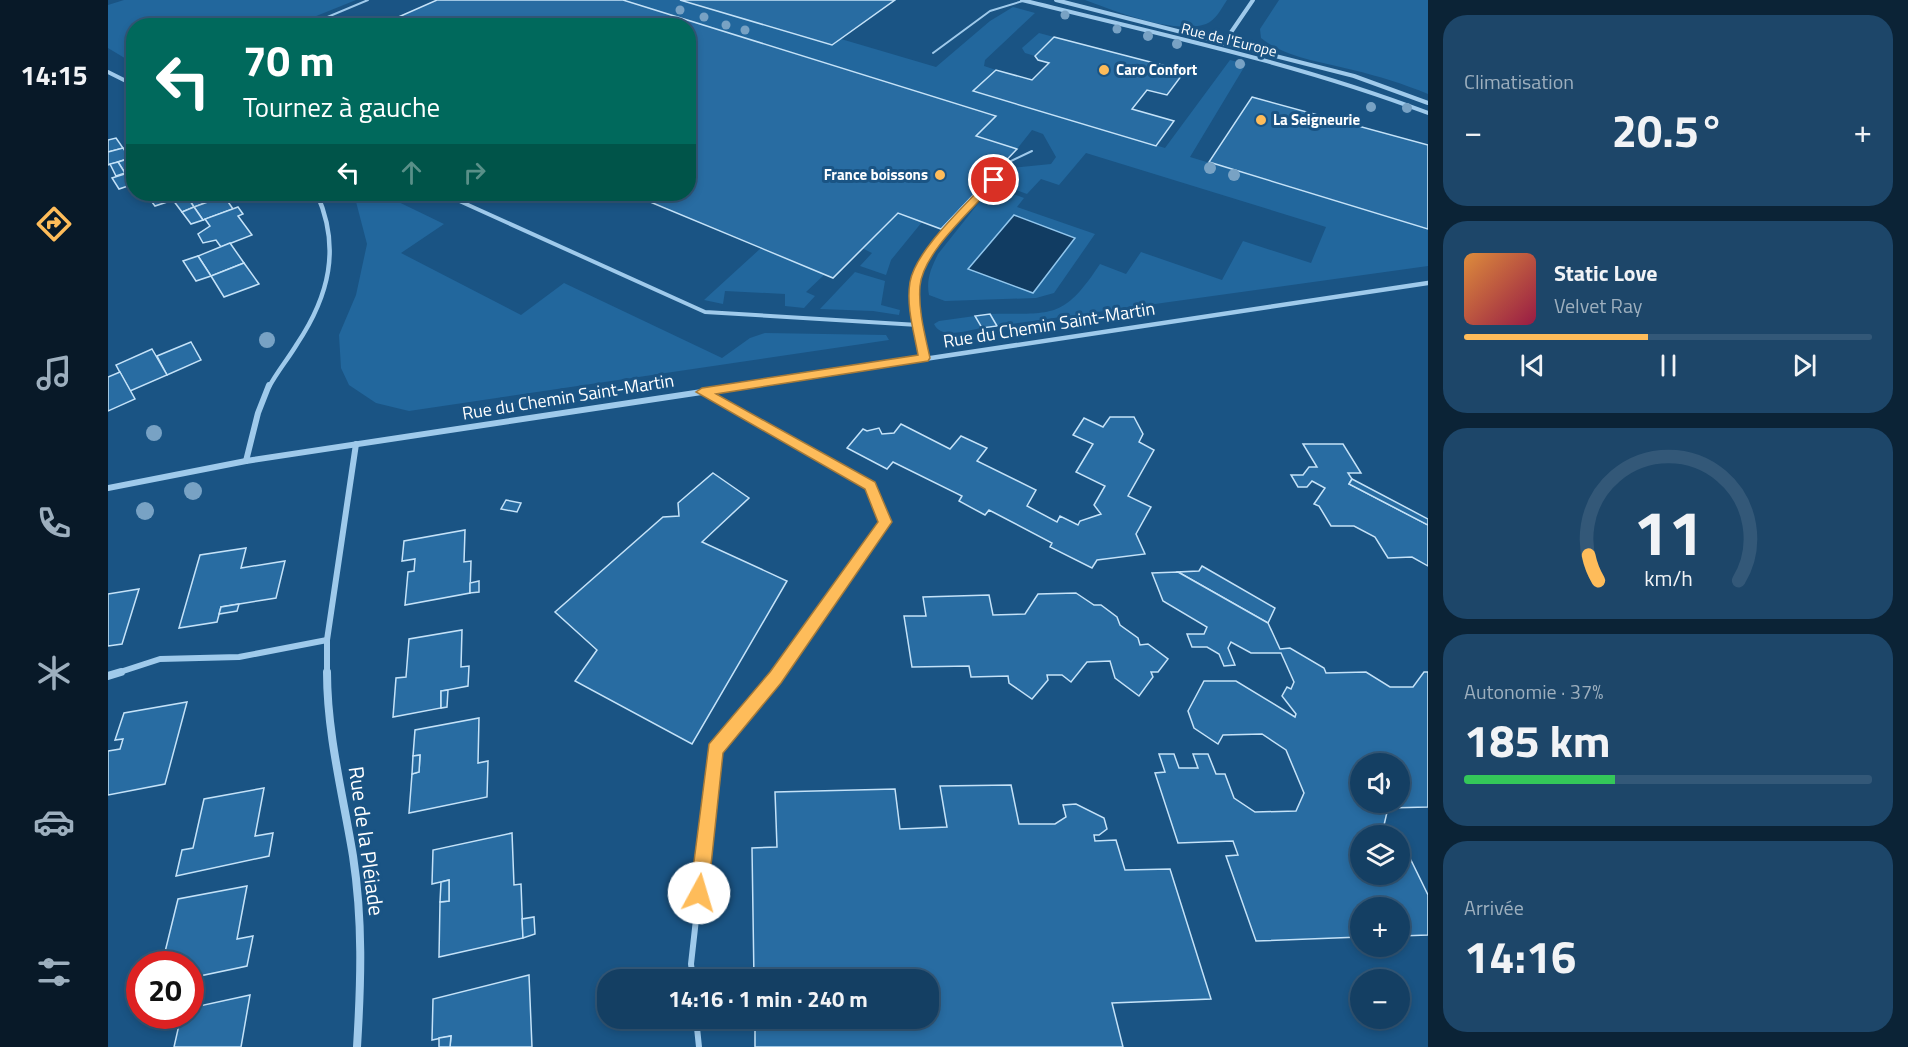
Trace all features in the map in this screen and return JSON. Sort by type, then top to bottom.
[{"type":"street","name":"Rue de l'Europe","points":[[1024,0],[1347,84],[1428,113]]},
{"type":"street","name":"Rue de l'Europe","points":[[1056,0],[1354,76],[1428,103]]},
{"type":"street","points":[[1219,50],[1253,0]]},
{"type":"street","points":[[108,72],[126,81]]},
{"type":"street","points":[[246,461],[262,400],[276,374],[304,335],[319,305],[327,281],[331,251],[330,235],[320,201]]},
{"type":"street","name":"Rue du Chemin Saint-Martin","points":[[108,488],[246,461],[1428,283]]},
{"type":"street","name":"Rue de la Pléiade","points":[[356,444],[327,640],[327,692],[333,746],[353,857],[359,906],[362,958],[357,1047]]},
{"type":"street","points":[[108,676],[160,659],[239,657],[327,640]]},
{"type":"lane","points":[[325,18],[368,0]]},
{"type":"lane","points":[[933,53],[983,15],[998,7],[1024,0]]},
{"type":"lane","points":[[924,358],[915,308],[915,284],[924,257],[1010,162],[1032,152]]},
{"type":"lane","points":[[462,201],[705,312],[918,325]]},
{"type":"lane","points":[[692,969],[715,750],[776,678],[885,522],[870,486],[702,392]]},
{"type":"lane","points":[[697,1029],[699,1047]]},
{"type":"shaded area","points":[[124,0],[356,0],[311,18],[126,18],[126,59],[108,48],[108,5]]},
{"type":"shaded area","points":[[623,0],[680,0],[831,45],[841,39],[936,67],[990,21],[1013,7],[1035,13],[985,60],[984,66],[996,70],[973,91],[1165,148],[1230,60],[1246,64],[1190,157],[1428,229],[1428,266],[997,326],[990,314],[1029,314],[1055,310],[1076,295],[1100,264],[1126,274],[1141,252],[1222,280],[1243,241],[1311,263],[1326,227],[1086,153],[1059,185],[1041,179],[1027,194],[996,183],[1010,168],[1051,164],[1056,157],[1043,134],[1032,130],[1017,149],[976,136],[995,115],[696,23],[696,18],[681,18]]},
{"type":"shaded area","points":[[1085,0],[1227,0],[1213,20],[1193,27],[1145,20]]},
{"type":"shaded area","points":[[1279,0],[1428,0],[1428,94],[1381,78],[1293,55],[1271,45],[1261,38],[1260,29]]},
{"type":"shaded area","points":[[1039,33],[1054,37],[1035,56],[1025,53],[1022,48]]},
{"type":"shaded area","points":[[992,186],[1024,198],[1017,207],[1095,234],[1054,293],[1036,298],[945,301],[929,295],[930,274],[938,254]]},
{"type":"shaded area","points":[[356,201],[396,201],[444,224],[401,253],[521,315],[564,283],[722,358],[750,338],[765,333],[886,335],[889,340],[409,411],[376,403],[349,385],[341,368],[339,335],[356,295],[367,244]]},
{"type":"shaded area","points":[[898,213],[922,222],[891,260],[886,275],[860,266],[872,253],[862,248]]},
{"type":"shaded area","points":[[1014,215],[1075,238],[1033,293],[968,269]]},
{"type":"shaded area","points":[[761,248],[825,274],[806,292],[815,296],[804,308],[785,306],[785,294],[725,291],[723,304],[704,300]]},
{"type":"shaded area","points":[[855,272],[885,281],[881,305],[900,310],[899,315],[873,311],[820,309]]},
{"type":"shaded area","points":[[975,316],[982,328],[949,333],[937,329],[934,324],[939,321]]},
{"type":"building","points":[[437,0],[623,0],[681,18],[396,18]]},
{"type":"building","points":[[680,0],[895,0],[832,45]]},
{"type":"building","points":[[696,23],[996,116],[976,136],[1017,149],[941,229],[898,213],[833,278],[648,201],[696,201]]},
{"type":"building","points":[[1054,37],[1185,71],[1167,95],[1147,90],[1132,109],[1174,121],[1156,146],[973,91],[996,70],[1032,80],[1049,63],[1038,60],[1035,56]]},
{"type":"building","points":[[1252,97],[1428,145],[1428,229],[1209,162]]},
{"type":"building","points":[[116,138],[123,148],[108,152],[108,140]]},
{"type":"building","points":[[123,148],[126,159],[108,165],[108,152]]},
{"type":"building","points":[[126,160],[126,173],[125,173],[118,162]]},
{"type":"building","points":[[118,162],[125,173],[116,176],[110,164]]},
{"type":"building","points":[[126,174],[126,187],[119,189],[112,178]]},
{"type":"building","points":[[151,201],[170,201],[155,206]]},
{"type":"building","points":[[174,201],[190,201],[194,207],[182,212]]},
{"type":"building","points":[[190,201],[210,201],[194,207]]},
{"type":"building","points":[[210,201],[227,201],[233,209],[203,220],[194,207]]},
{"type":"building","points":[[194,207],[203,220],[191,224],[182,212]]},
{"type":"building","points":[[238,207],[243,214],[238,216],[252,235],[221,247],[216,240],[203,243],[198,234],[210,226],[205,219]]},
{"type":"building","points":[[230,243],[244,263],[211,276],[198,256]]},
{"type":"building","points":[[198,256],[211,276],[196,281],[183,261]]},
{"type":"building","points":[[244,263],[259,284],[224,297],[211,276]]},
{"type":"building","points":[[990,314],[997,326],[982,328],[975,316]]},
{"type":"building","points":[[191,342],[201,360],[167,375],[157,356]]},
{"type":"building","points":[[152,349],[167,375],[130,391],[116,365]]},
{"type":"building","points":[[120,372],[135,399],[108,411],[108,377]]},
{"type":"building","points":[[1110,417],[1134,417],[1143,434],[1139,442],[1154,450],[1128,496],[1151,507],[1136,534],[1145,554],[1097,560],[1092,568],[1050,547],[1052,543],[989,510],[985,515],[959,501],[962,496],[893,462],[887,469],[847,448],[863,429],[867,431],[879,428],[882,434],[894,433],[901,424],[950,449],[961,436],[987,448],[977,461],[1036,490],[1027,506],[1057,522],[1060,516],[1078,525],[1080,521],[1101,514],[1094,505],[1105,486],[1076,472],[1093,444],[1073,435],[1084,418],[1103,427]]},
{"type":"building","points":[[1303,444],[1343,444],[1361,473],[1348,473],[1352,479],[1349,484],[1428,525],[1428,566],[1412,557],[1388,558],[1375,537],[1354,526],[1331,526],[1319,506],[1314,504],[1325,488],[1312,481],[1307,487],[1298,487],[1291,475],[1303,475],[1309,467],[1317,467]]},
{"type":"building","points":[[713,473],[749,498],[702,542],[787,581],[692,744],[575,681],[597,650],[555,612],[663,517],[679,516],[678,503]]},
{"type":"building","points":[[1352,479],[1428,519],[1428,525],[1349,484]]},
{"type":"building","points":[[506,500],[521,503],[517,512],[501,509]]},
{"type":"building","points":[[465,530],[464,562],[471,561],[470,593],[405,605],[408,572],[414,571],[415,559],[402,561],[404,541]]},
{"type":"building","points":[[246,548],[241,568],[285,561],[276,598],[221,607],[217,622],[179,628],[200,555]]},
{"type":"building","points":[[1202,566],[1275,608],[1268,623],[1178,572],[1199,571]]},
{"type":"building","points":[[1178,572],[1268,623],[1280,649],[1290,648],[1324,668],[1326,673],[1366,672],[1390,687],[1413,687],[1424,672],[1428,672],[1428,807],[1410,807],[1410,753],[1350,753],[1350,813],[1387,813],[1384,825],[1350,825],[1350,885],[1410,885],[1410,858],[1428,895],[1428,935],[1410,936],[1410,897],[1350,897],[1350,937],[1256,941],[1226,856],[1238,855],[1233,841],[1178,843],[1155,773],[1165,772],[1159,754],[1174,754],[1179,768],[1198,768],[1193,754],[1208,754],[1216,774],[1225,774],[1234,798],[1255,812],[1296,811],[1304,793],[1286,750],[1262,734],[1223,735],[1218,744],[1194,728],[1188,711],[1204,681],[1236,681],[1295,717],[1296,714],[1282,696],[1287,687],[1291,689],[1294,682],[1281,653],[1251,653],[1231,642],[1228,648],[1235,665],[1224,666],[1219,654],[1207,647],[1192,647],[1187,634],[1204,634],[1207,627],[1163,601],[1152,573]]},
{"type":"building","points":[[479,581],[479,592],[470,593],[470,583]]},
{"type":"building","points":[[139,589],[122,644],[108,646],[108,594]]},
{"type":"building","points":[[1076,593],[1094,605],[1101,605],[1117,617],[1120,625],[1138,638],[1140,645],[1148,644],[1168,659],[1158,672],[1151,672],[1153,677],[1139,696],[1115,678],[1110,661],[1087,662],[1071,682],[1062,675],[1047,675],[1048,680],[1032,699],[1009,683],[1008,676],[971,677],[969,666],[912,667],[904,616],[926,616],[923,597],[989,595],[993,615],[1025,614],[1038,594]]},
{"type":"building","points":[[239,604],[237,611],[219,614],[221,607]]},
{"type":"building","points":[[462,630],[461,667],[469,666],[468,686],[441,691],[441,708],[393,717],[396,678],[406,677],[409,639]]},
{"type":"building","points":[[448,690],[447,707],[441,708],[441,691]]},
{"type":"building","points":[[187,702],[165,784],[108,795],[108,751],[120,749],[123,739],[115,740],[124,713]]},
{"type":"building","points":[[479,718],[478,763],[488,761],[487,797],[409,813],[412,774],[419,772],[420,755],[413,756],[415,730]]},
{"type":"building","points":[[420,755],[419,772],[412,774],[413,756]]},
{"type":"building","points":[[1011,785],[1019,824],[1055,824],[1066,817],[1063,805],[1076,804],[1104,818],[1107,829],[1099,835],[1094,835],[1095,841],[1116,840],[1125,870],[1170,869],[1211,999],[1112,1003],[1123,1047],[755,1047],[755,1029],[939,1029],[939,969],[754,969],[752,848],[777,847],[775,792],[895,789],[900,829],[947,827],[940,786]]},
{"type":"building","points":[[264,788],[255,836],[273,833],[269,856],[176,876],[182,850],[193,848],[204,799]]},
{"type":"building","points":[[512,833],[514,885],[521,884],[523,938],[439,957],[440,902],[449,901],[449,880],[432,884],[433,850]]},
{"type":"building","points":[[449,880],[449,901],[440,902],[441,882]]},
{"type":"building","points":[[247,886],[237,939],[253,936],[247,966],[204,975],[204,951],[165,951],[178,899]]},
{"type":"building","points":[[534,917],[535,934],[523,938],[522,919]]},
{"type":"building","points":[[529,975],[532,1047],[450,1047],[451,1036],[432,1040],[433,999]]},
{"type":"building","points":[[250,995],[241,1047],[174,1047],[178,1029],[204,1029],[204,1005]]},
{"type":"building","points":[[451,1036],[450,1047],[439,1047],[439,1038]]},
{"type":"place","name":"Caro Confort","points":[[1104,70]]},
{"type":"place","name":"La Seigneurie","points":[[1261,120]]},
{"type":"place","name":"France boissons","points":[[940,175]]},
{"type":"route","points":[[699,893],[715,750],[776,678],[885,522],[870,486],[702,392],[924,358],[915,308],[915,284],[920,265],[930,250],[994,180]]}]
